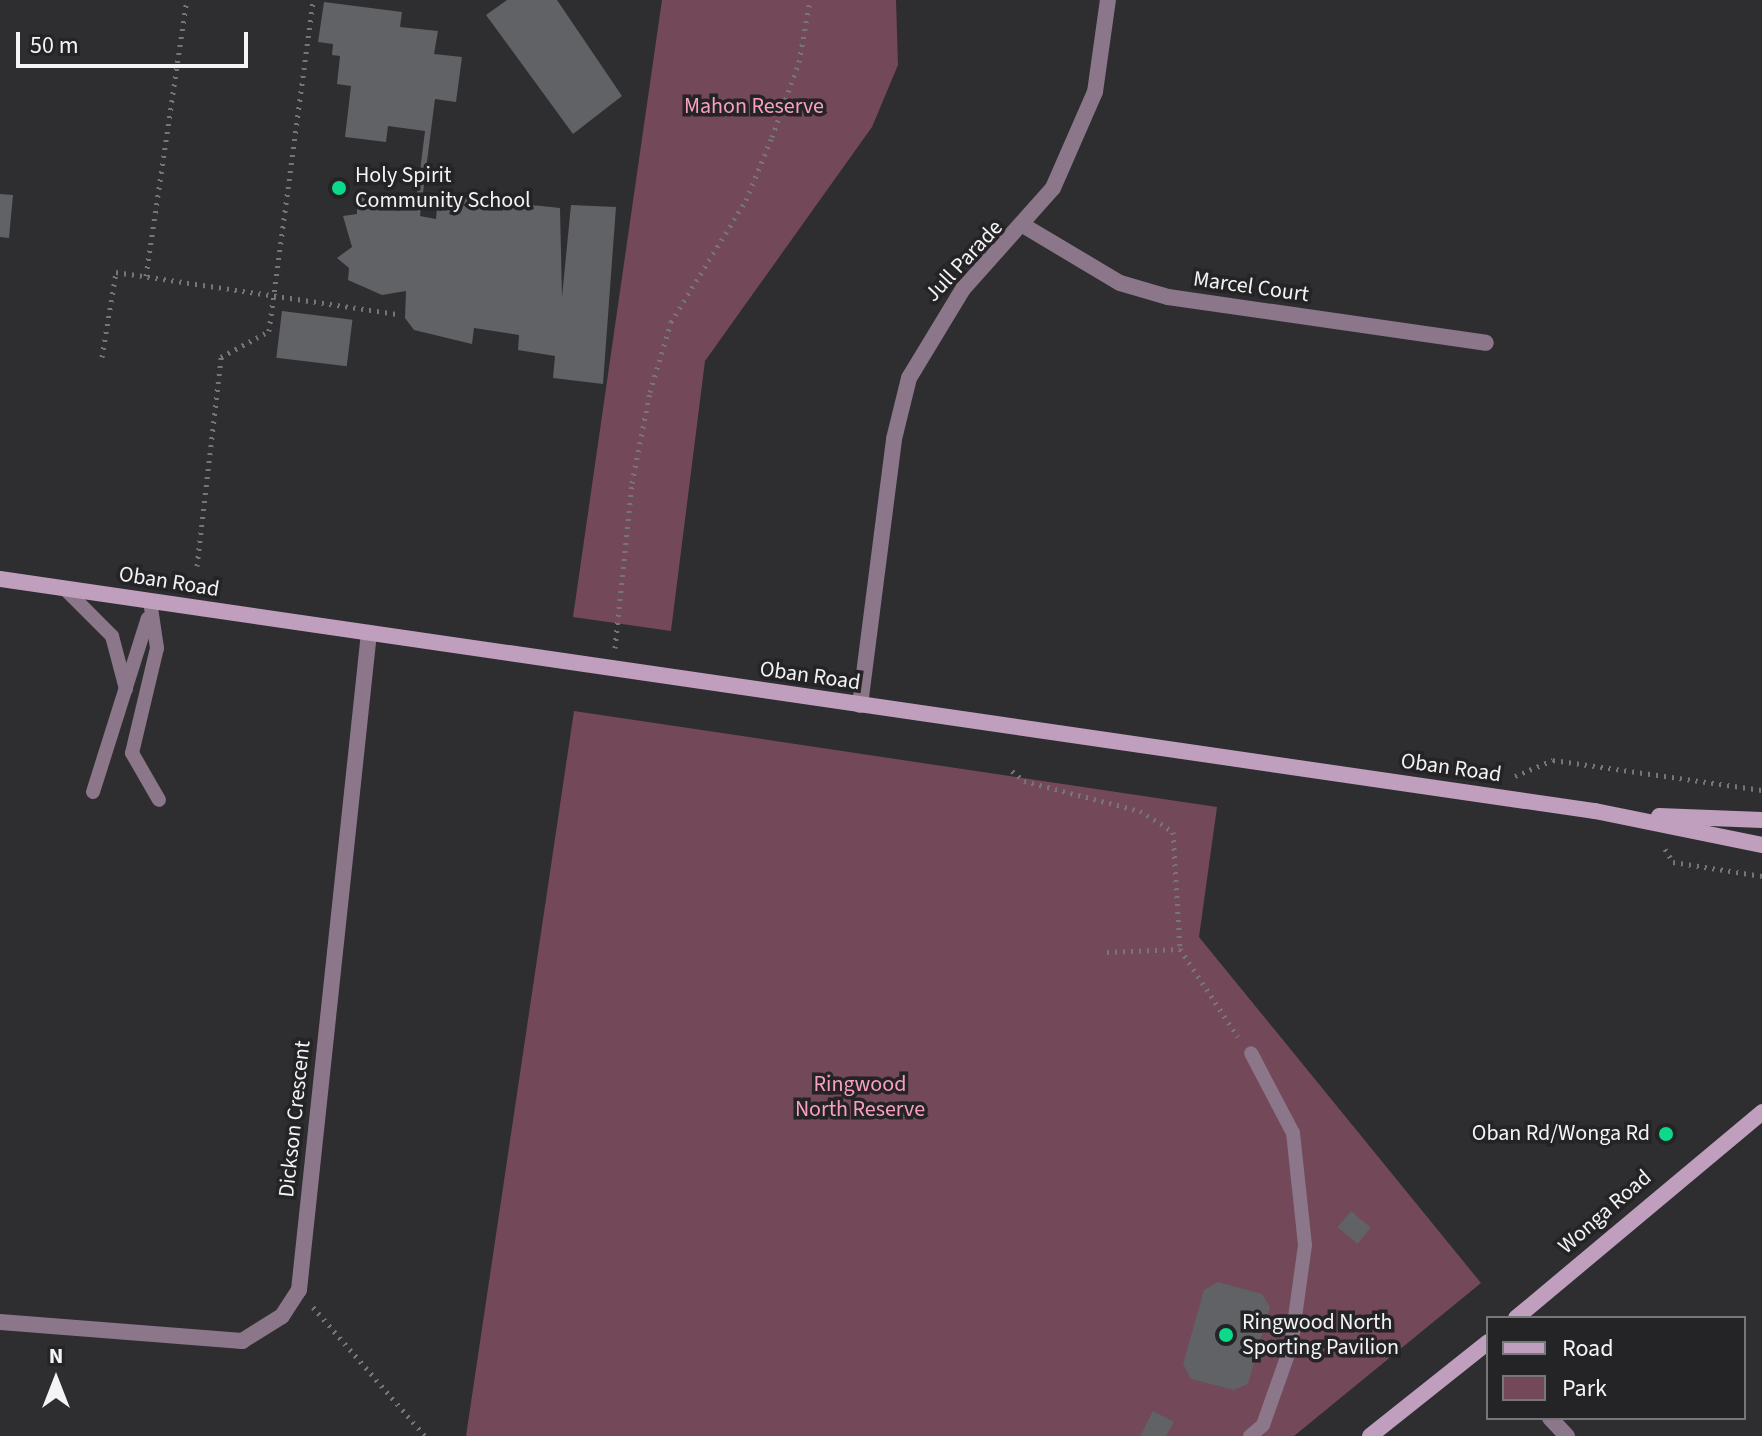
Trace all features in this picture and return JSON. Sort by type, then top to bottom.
[{"type":"main road","name":"Oban Road","points":[[0,579],[1614,814],[1762,845]]},
{"type":"main road","name":"Oban Road","points":[[1614,814],[1762,820]]},
{"type":"main road","name":"Wonga Road","points":[[1518,1316],[1762,1112]]},
{"type":"main road","points":[[1370,1436],[1486,1346]]},
{"type":"street","name":"Jull Parade","points":[[860,705],[894,439],[909,378],[963,289],[1026,227],[1053,188],[1095,92],[1108,0]]},
{"type":"street","name":"Marcel Court","points":[[1026,227],[1120,283],[1168,297],[1486,343]]},
{"type":"street","name":"Dickson Crescent","points":[[299,1290],[369,633]]},
{"type":"street","points":[[0,1322],[242,1341],[282,1316],[299,1290]]},
{"type":"street","points":[[1552,1420],[1567,1436]]},
{"type":"lane","points":[[64,588],[112,636],[126,690]]},
{"type":"lane","points":[[93,792],[126,690],[150,601]]},
{"type":"lane","points":[[150,601],[157,648],[132,753],[159,800]]},
{"type":"lane","points":[[1250,1436],[1263,1425],[1291,1346],[1305,1245],[1293,1133],[1251,1053]]},
{"type":"path","points":[[146,276],[187,0]]},
{"type":"path","points":[[613,669],[632,483],[650,392],[671,322],[746,200],[772,137],[799,62],[810,0]]},
{"type":"path","points":[[197,566],[221,357],[269,331],[313,2]]},
{"type":"path","points":[[102,357],[116,272],[398,314]]},
{"type":"path","points":[[1553,760],[1762,790]]},
{"type":"path","points":[[1012,771],[1024,781],[1140,811],[1173,832],[1180,949],[1251,1053]]},
{"type":"path","points":[[1673,862],[1762,876]]},
{"type":"path","points":[[1107,952],[1180,949]]},
{"type":"path","points":[[299,1290],[425,1436]]},
{"type":"green space","name":"Mahon Reserve","points":[[662,0],[896,0],[898,65],[872,127],[705,361],[671,631],[573,617]]},
{"type":"green space","name":"Ringwood North Reserve","points":[[574,711],[1217,807],[1199,937],[1481,1283],[1294,1436],[466,1436]]},
{"type":"building","points":[[507,0],[557,0],[622,96],[573,134],[486,15]]},
{"type":"building","points":[[324,2],[402,12],[400,27],[438,31],[434,54],[462,57],[456,102],[435,99],[420,216],[436,219],[438,195],[560,208],[562,297],[571,205],[616,207],[603,384],[553,378],[555,356],[518,350],[519,335],[474,328],[472,344],[414,330],[405,318],[406,291],[382,295],[348,280],[349,268],[337,258],[352,247],[343,216],[357,214],[357,196],[416,203],[425,131],[388,126],[386,142],[345,137],[351,86],[337,84],[340,56],[332,55],[333,44],[318,42]]},
{"type":"building","points":[[0,194],[13,195],[9,238],[0,237]]},
{"type":"building","points":[[282,311],[352,320],[347,366],[276,358]]},
{"type":"building","points":[[1351,1211],[1371,1228],[1357,1244],[1338,1227]]},
{"type":"building","name":"Ringwood North Sporting Pavilion","points":[[1218,1282],[1262,1294],[1270,1307],[1248,1384],[1234,1390],[1191,1379],[1183,1364],[1204,1290]]},
{"type":"building","points":[[1153,1411],[1174,1422],[1166,1436],[1140,1436]]},
{"type":"place","name":"Holy Spirit Community School","points":[[339,188]]},
{"type":"place","name":"Oban Rd/Wonga Rd","points":[[1666,1134]]},
{"type":"place","name":"Ringwood North Sporting Pavilion","points":[[1226,1335]]}]
